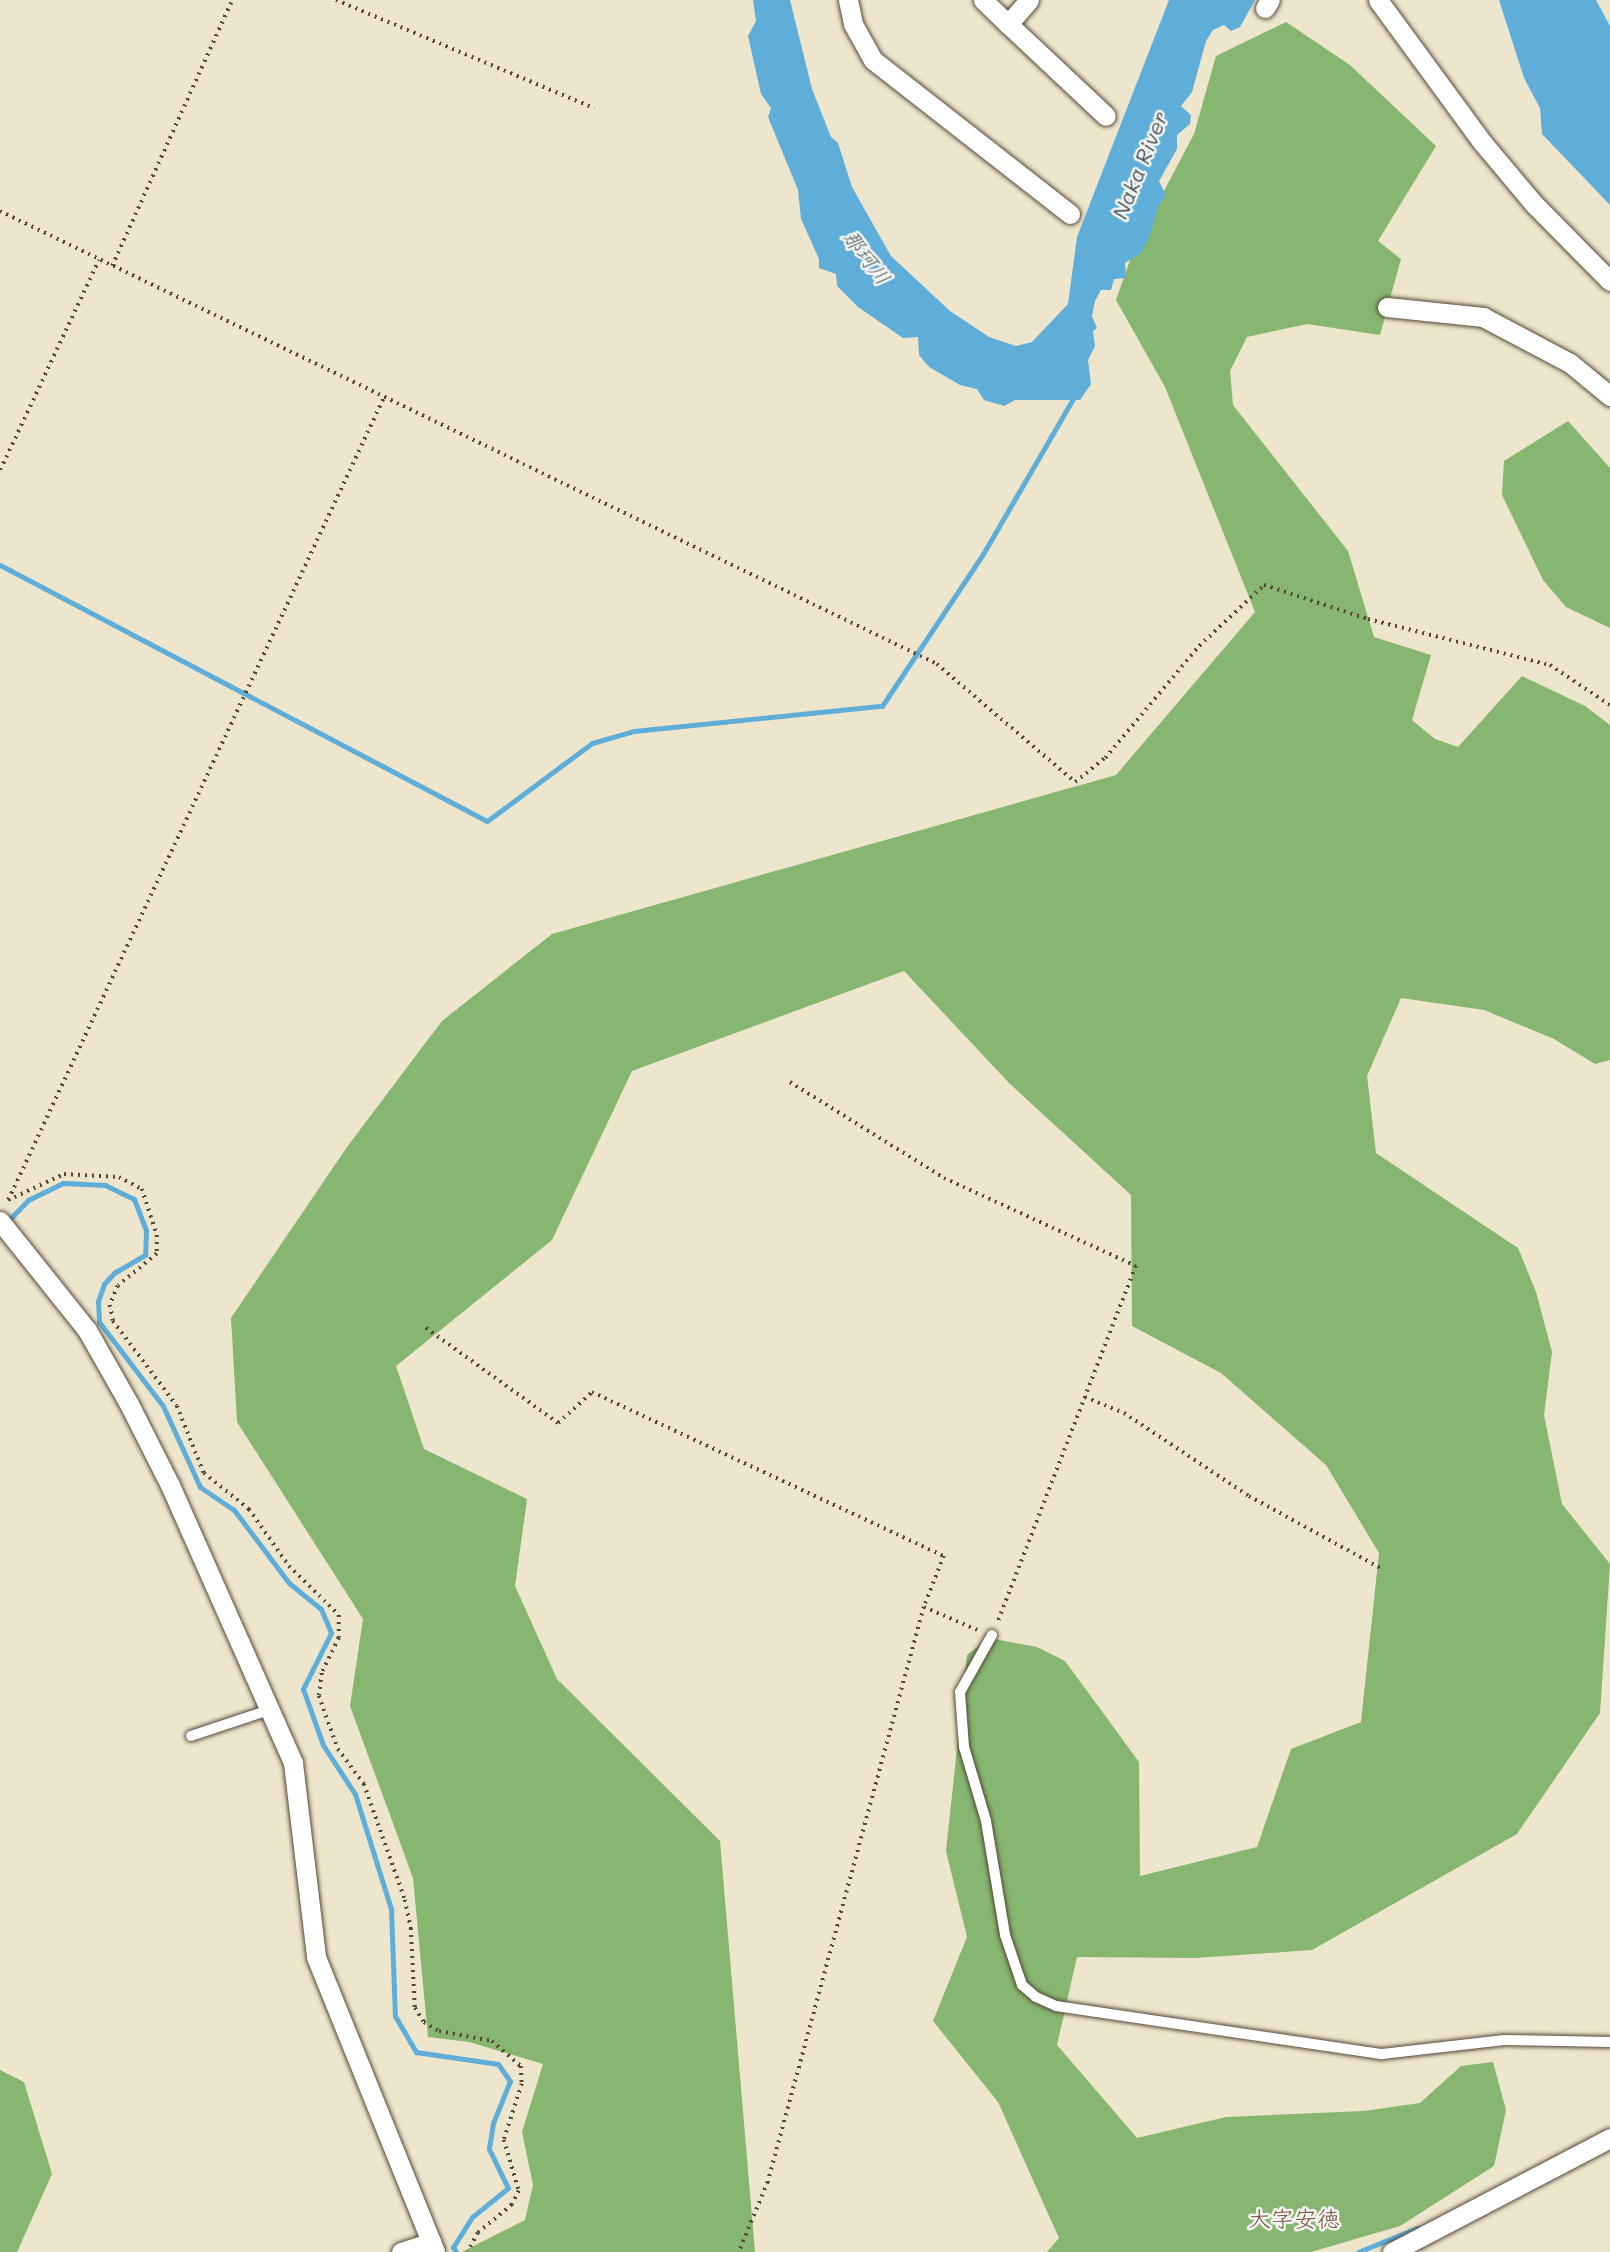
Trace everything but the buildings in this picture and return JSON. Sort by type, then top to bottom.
[{"type":"street","points":[[848,0],[853,24],[873,60],[1070,214]]},
{"type":"street","points":[[983,0],[1106,116]]},
{"type":"street","points":[[1008,24],[1029,0]]},
{"type":"street","points":[[1378,0],[1525,194],[1610,281]]},
{"type":"street","points":[[1387,307],[1483,317],[1570,363],[1610,396]]},
{"type":"street","points":[[2,1214],[87,1330],[129,1404],[170,1485],[293,1763],[316,1956],[433,2247],[401,2252]]},
{"type":"street","points":[[1392,2252],[1610,2138]]},
{"type":"lane","points":[[992,1636],[960,1692],[964,1747],[986,1821],[1005,1936],[1022,1985],[1037,1997],[1056,2007],[1382,2054],[1504,2040],[1610,2042]]},
{"type":"lane","points":[[191,1736],[269,1710]]},
{"type":"path","points":[[112,266],[232,0]]},
{"type":"path","points":[[336,0],[594,108]]},
{"type":"path","points":[[0,211],[937,664],[1075,782],[1105,758],[1199,646],[1264,585],[1368,619],[1549,665],[1610,705]]},
{"type":"path","points":[[0,470],[100,260]]},
{"type":"path","points":[[2,1214],[384,397]]},
{"type":"path","points":[[790,1082],[944,1178],[1136,1266],[992,1636],[924,1607]]},
{"type":"path","points":[[8,1200],[64,1174],[118,1177],[142,1189],[157,1235],[157,1254],[118,1286],[110,1305],[113,1321],[177,1406],[204,1473],[249,1509],[289,1566],[339,1615],[339,1638],[323,1673],[319,1696],[338,1749],[364,1784],[405,1900],[411,1928],[415,2008],[424,2022],[439,2031],[492,2041],[521,2066],[522,2084],[504,2140],[519,2191],[512,2205],[478,2233],[468,2252]]},
{"type":"path","points":[[426,1328],[558,1423],[592,1392],[944,1556],[924,1607],[768,2182],[739,2252]]},
{"type":"path","points":[[1085,1397],[1124,1413],[1249,1496],[1384,1570]]},
{"type":"green space","points":[[1286,22],[1350,65],[1436,146],[1378,241],[1401,259],[1380,335],[1307,324],[1247,337],[1230,371],[1233,405],[1348,551],[1374,637],[1431,655],[1412,720],[1435,739],[1458,747],[1522,676],[1585,706],[1610,725],[1610,1060],[1595,1064],[1554,1039],[1484,1010],[1401,998],[1367,1076],[1376,1153],[1518,1248],[1536,1292],[1552,1352],[1544,1415],[1562,1504],[1610,1564],[1600,1713],[1517,1834],[1312,1950],[1196,1958],[1077,1957],[1057,2045],[1137,2138],[1226,2117],[1364,2111],[1420,2103],[1461,2066],[1493,2062],[1506,2110],[1494,2166],[1400,2226],[1311,2252],[1047,2252],[1059,2238],[998,2102],[933,2021],[967,1937],[946,1851],[967,1655],[989,1638],[1037,1647],[1065,1661],[1139,1762],[1140,1876],[1257,1847],[1291,1749],[1361,1722],[1379,1553],[1326,1465],[1221,1373],[1132,1326],[1131,1195],[1010,1084],[904,971],[632,1071],[552,1240],[396,1366],[424,1449],[527,1499],[515,1586],[557,1679],[720,1841],[755,2252],[462,2252],[525,2220],[533,2185],[522,2132],[543,2064],[469,2042],[428,2037],[413,1878],[350,1706],[363,1619],[237,1422],[231,1318],[347,1147],[442,1021],[552,934],[1116,775],[1255,612],[1165,387],[1116,300],[1135,246],[1194,134],[1216,56]]},
{"type":"green space","points":[[1568,421],[1610,468],[1610,628],[1566,607],[1543,580],[1502,495],[1504,461]]},
{"type":"green space","points":[[0,2070],[24,2082],[52,2174],[17,2252],[0,2252]]},
{"type":"water","points":[[753,0],[790,0],[812,89],[831,137],[838,143],[852,187],[891,256],[950,311],[989,337],[1016,346],[1032,342],[1068,304],[1077,237],[1169,0],[1255,0],[1240,27],[1231,31],[1224,25],[1213,30],[1206,41],[1192,92],[1181,106],[1191,115],[1190,124],[1177,135],[1177,149],[1159,181],[1166,195],[1159,205],[1149,238],[1141,253],[1125,263],[1126,278],[1114,279],[1111,290],[1101,290],[1095,301],[1092,316],[1097,328],[1093,331],[1095,346],[1088,360],[1091,384],[1080,400],[1015,400],[1004,406],[984,400],[977,389],[960,385],[929,367],[919,355],[918,337],[903,338],[858,307],[837,286],[836,274],[819,268],[819,259],[801,219],[798,190],[768,117],[771,108],[761,94],[748,36],[756,21]]},
{"type":"water","points":[[1499,0],[1596,0],[1610,26],[1610,205],[1542,134],[1540,108],[1524,78]]},
{"type":"waterway","points":[[0,565],[487,821],[592,743],[634,731],[882,706],[983,554],[1075,395]]},
{"type":"waterway","points":[[5,1224],[28,1200],[63,1183],[105,1185],[134,1199],[146,1231],[145,1255],[115,1272],[104,1284],[98,1301],[99,1322],[163,1406],[200,1487],[234,1510],[289,1583],[321,1609],[331,1633],[303,1689],[323,1745],[355,1794],[391,1909],[395,2016],[416,2052],[498,2064],[510,2081],[493,2123],[489,2149],[508,2188],[472,2217],[453,2247],[456,2252]]},
{"type":"waterway","points":[[1358,2252],[1417,2228]]},
{"type":"district","name":"大字安徳","points":[[1294,2218]]},
{"type":"water label","name":"Naka River","points":[[1140,165]]},
{"type":"water label","name":"那珂川","points":[[867,257]]}]
